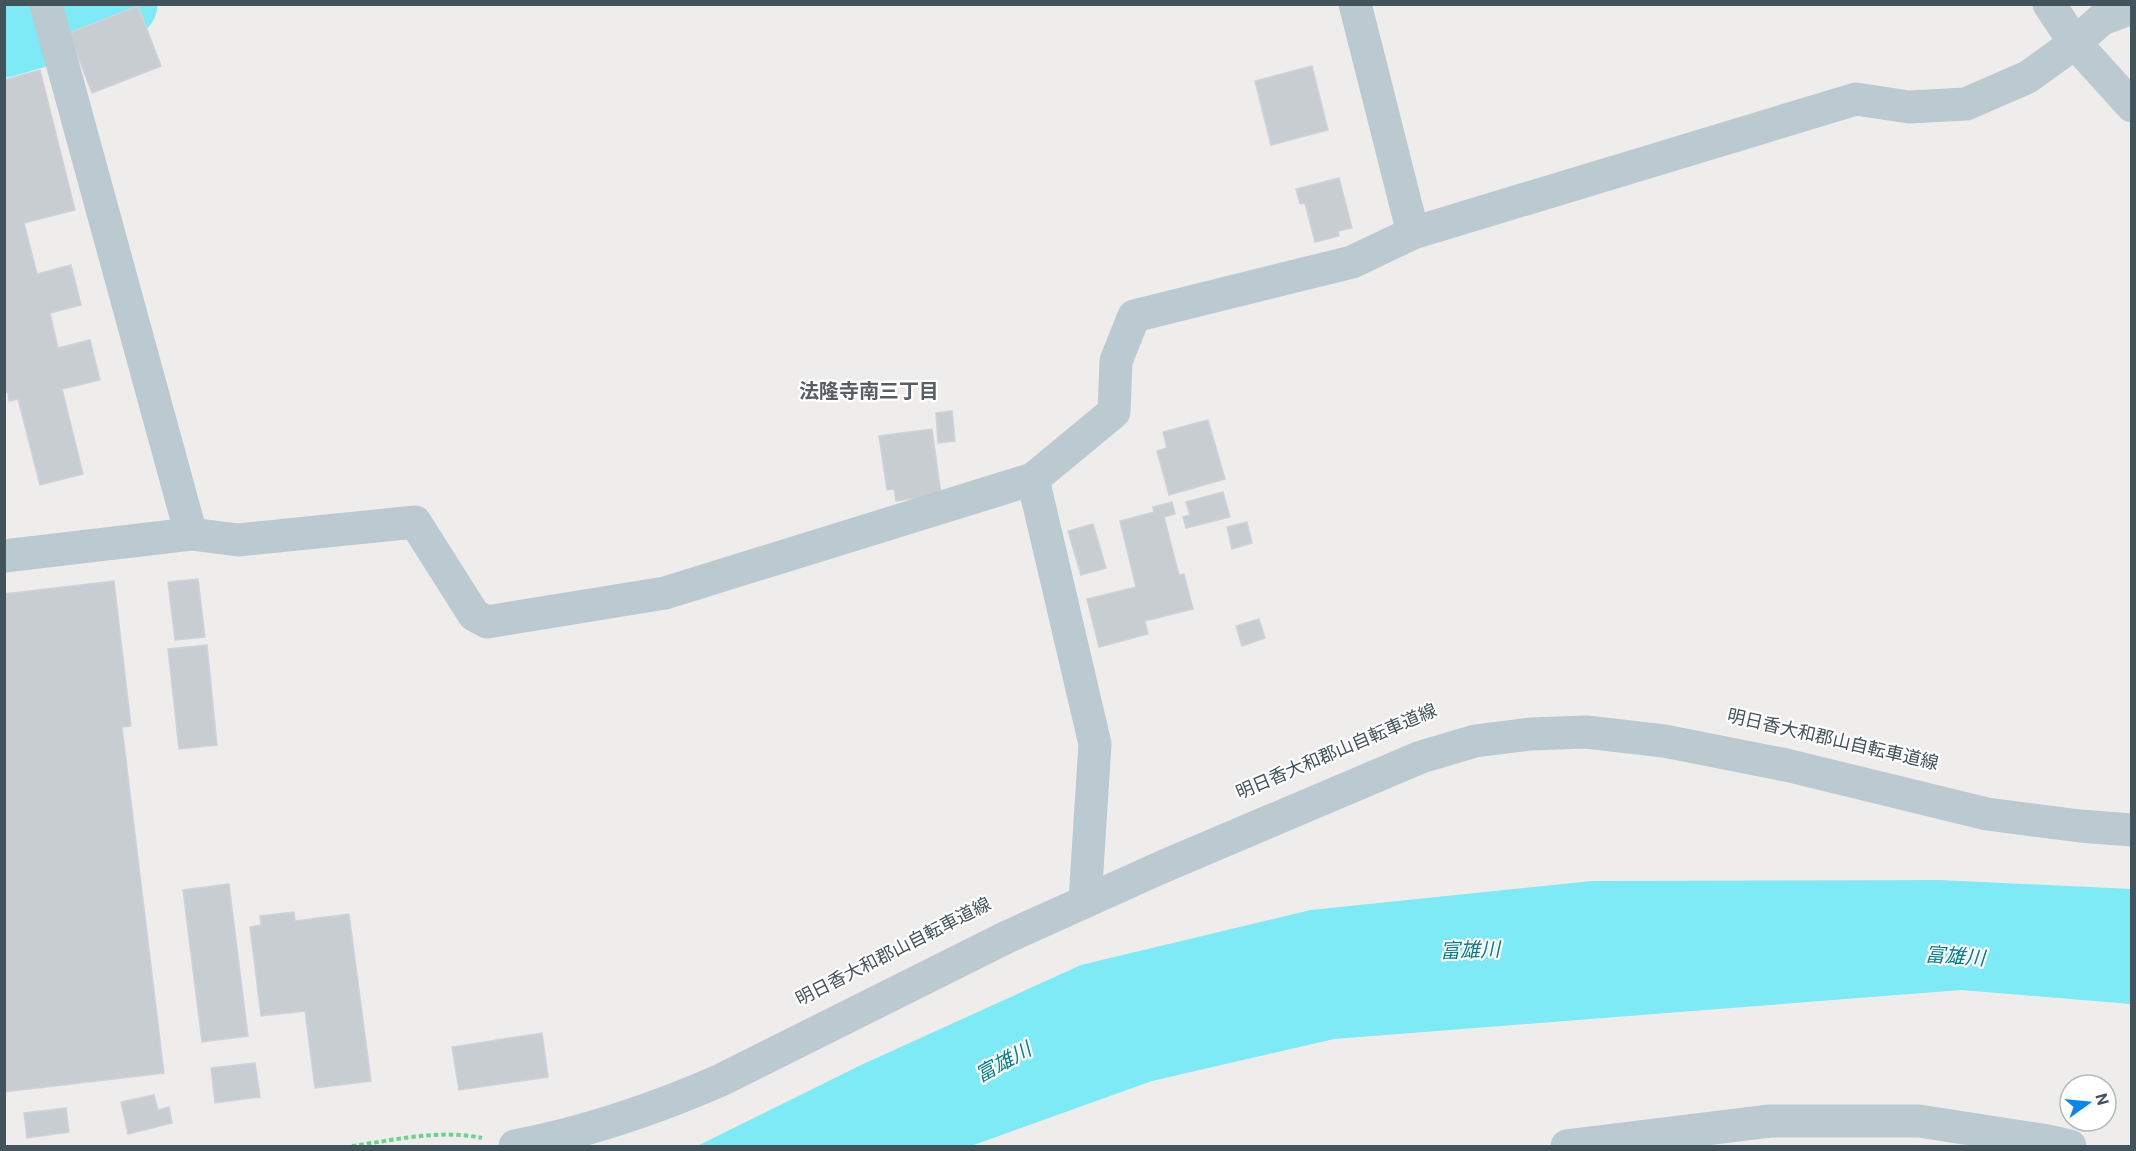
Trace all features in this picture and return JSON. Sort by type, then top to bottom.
[{"type":"street","points":[[1355,4],[1413,232]]},
{"type":"street","points":[[2049,4],[2075,43],[2132,106]]},
{"type":"street","points":[[4,556],[191,534],[238,540],[415,522],[474,615],[487,622],[665,593],[1033,479],[1114,412],[1116,361],[1134,315],[1352,262],[1413,232],[1856,99],[1909,107],[1966,104],[2028,77],[2075,43],[2102,19],[2132,9]]},
{"type":"street","points":[[51,23],[191,534]]},
{"type":"street","points":[[1033,479],[1095,744],[1085,901]]},
{"type":"street","points":[[516,1146],[606,1124],[685,1096],[1006,937],[1085,901],[1421,757],[1475,741],[1530,734],[1586,732],[1664,741],[1786,765],[1987,814],[2132,830]]},
{"type":"street","points":[[1567,1146],[1770,1121],[1919,1121],[2070,1146]]},
{"type":"path","points":[[352,1146],[421,1136],[461,1134],[516,1146]]},
{"type":"water","name":"富雄川","points":[[1939,880],[2131,889],[2131,1004],[1961,990],[1334,1039],[1152,1081],[971,1146],[697,1146],[859,1066],[1081,965],[1311,910],[1592,881]]},
{"type":"building","points":[[138,6],[161,66],[92,93],[69,33]]},
{"type":"building","points":[[1312,66],[1328,130],[1271,145],[1255,81]]},
{"type":"building","points":[[40,70],[75,210],[24,223],[37,274],[71,265],[81,305],[50,313],[58,348],[90,340],[100,380],[62,389],[83,474],[40,485],[18,399],[9,401],[8,392],[4,393],[4,80]]},
{"type":"building","points":[[1339,178],[1352,228],[1338,231],[1339,236],[1315,242],[1305,203],[1300,204],[1296,189]]},
{"type":"building","points":[[952,411],[955,441],[938,443],[936,413]]},
{"type":"building","points":[[1208,420],[1225,479],[1169,495],[1157,451],[1167,448],[1163,432]]},
{"type":"building","points":[[932,429],[941,494],[896,501],[894,489],[887,490],[879,436]]},
{"type":"building","points":[[1223,492],[1230,517],[1186,528],[1183,517],[1190,515],[1186,502]]},
{"type":"building","points":[[1172,502],[1175,514],[1164,517],[1179,575],[1184,574],[1193,609],[1145,621],[1148,634],[1099,647],[1087,599],[1136,587],[1120,521],[1154,512],[1153,507]]},
{"type":"building","points":[[1247,522],[1252,543],[1232,549],[1227,527]]},
{"type":"building","points":[[1093,524],[1106,568],[1081,575],[1068,531]]},
{"type":"building","points":[[198,579],[205,637],[175,640],[168,582]]},
{"type":"building","points":[[114,581],[131,726],[122,727],[164,1073],[4,1092],[4,594]]},
{"type":"building","points":[[1259,619],[1265,638],[1242,646],[1236,626]]},
{"type":"building","points":[[207,645],[217,745],[179,749],[168,649]]},
{"type":"building","points":[[229,884],[248,1036],[202,1042],[183,890]]},
{"type":"building","points":[[294,912],[295,921],[349,914],[371,1081],[315,1088],[305,1011],[261,1016],[250,927],[261,925],[260,916]]},
{"type":"building","points":[[542,1033],[548,1077],[459,1090],[452,1047]]},
{"type":"building","points":[[255,1063],[260,1097],[215,1103],[211,1068]]},
{"type":"building","points":[[154,1095],[158,1110],[169,1107],[172,1123],[128,1134],[121,1102]]},
{"type":"building","points":[[66,1108],[69,1132],[27,1138],[24,1113]]},
{"type":"waterway","points":[[4,43],[89,18],[123,4]]},
{"type":"district","name":"法隆寺南三丁目","points":[[869,391]]}]
